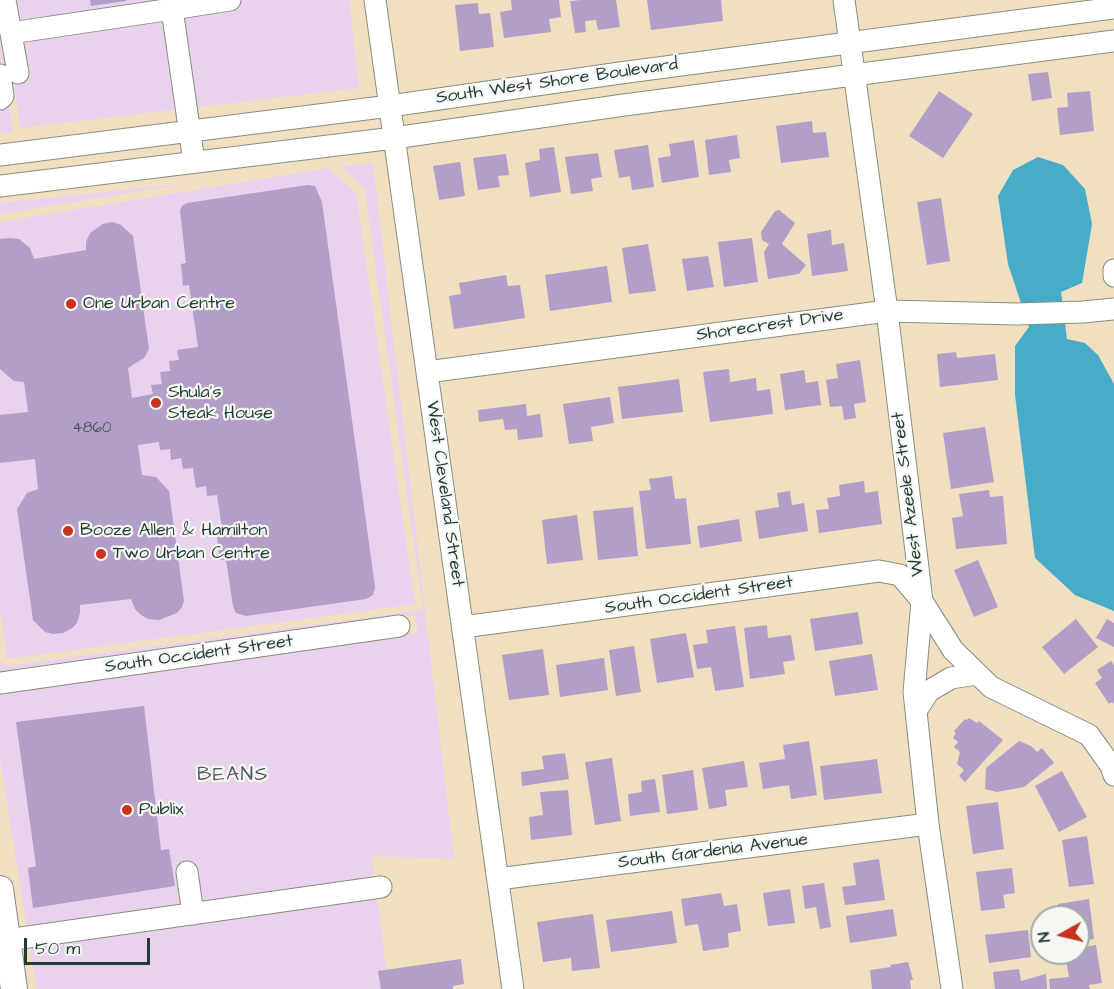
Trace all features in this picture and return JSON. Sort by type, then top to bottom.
[{"type":"main road","points":[[0,889],[3,941],[14,989]]},
{"type":"street","points":[[0,99],[3,96],[9,74],[11,33],[5,0]]},
{"type":"street","points":[[11,33],[230,0]]},
{"type":"street","name":"West Cleveland Street","points":[[375,0],[513,989]]},
{"type":"street","name":"West Azeele Street","points":[[844,0],[887,311],[922,601],[914,692],[928,824],[952,989]]},
{"type":"street","name":"South West Shore Boulevard","points":[[0,154],[390,106],[1114,8]]},
{"type":"street","points":[[172,9],[194,162]]},
{"type":"street","name":"South West Shore Boulevard","points":[[0,186],[394,138],[624,105],[1114,41]]},
{"type":"street","points":[[1114,270],[1114,276]]},
{"type":"street","name":"Shorecrest Drive","points":[[427,372],[887,311],[1016,314],[1114,309]]},
{"type":"street","name":"South Occident Street","points":[[464,627],[879,571],[900,575],[922,601],[953,651],[977,674],[991,687],[1089,735],[1111,766],[1114,775]]},
{"type":"street","name":"South Occident Street","points":[[0,683],[399,626]]},
{"type":"street","points":[[916,711],[929,691],[951,678],[977,674]]},
{"type":"street","name":"South Gardenia Avenue","points":[[498,879],[928,824]]},
{"type":"street","points":[[187,872],[193,914]]},
{"type":"street","points":[[3,941],[381,887]]},
{"type":"shaded area","points":[[0,0],[349,0],[359,88],[20,128],[7,30]]},
{"type":"shaded area","points":[[0,39],[13,132],[0,134]]},
{"type":"shaded area","points":[[373,163],[454,859],[372,856],[374,879],[27,929],[0,758],[0,692],[418,632],[415,615],[0,675],[0,662],[8,666],[416,611],[423,608],[365,192],[363,187],[340,167]]},
{"type":"shaded area","points":[[329,168],[356,193],[415,604],[7,659],[0,609],[0,222]]},
{"type":"shaded area","points":[[190,183],[0,214],[0,203]]},
{"type":"shaded area","points":[[377,896],[389,989],[37,989],[30,946]]},
{"type":"water","points":[[1038,157],[1063,165],[1085,189],[1092,224],[1082,283],[1061,292],[1067,339],[1085,343],[1098,355],[1114,384],[1114,611],[1075,595],[1035,558],[1015,395],[1015,346],[1029,327],[1008,264],[998,196],[1013,170]]},
{"type":"building","points":[[90,0],[126,0],[126,1],[91,6]]},
{"type":"building","points":[[511,0],[559,0],[561,17],[549,19],[551,32],[504,38],[500,12],[512,10]]},
{"type":"building","points":[[616,0],[620,27],[598,30],[596,20],[585,21],[586,32],[575,33],[570,1]]},
{"type":"building","points":[[647,0],[721,0],[723,21],[651,30]]},
{"type":"building","points":[[478,3],[479,14],[490,13],[494,47],[460,51],[455,5]]},
{"type":"building","points":[[1048,72],[1052,98],[1032,101],[1028,74]]},
{"type":"building","points":[[939,91],[973,114],[943,158],[909,136]]},
{"type":"building","points":[[1090,91],[1094,131],[1060,135],[1057,108],[1068,107],[1067,93]]},
{"type":"building","points":[[812,121],[813,133],[826,132],[829,157],[781,163],[776,126]]},
{"type":"building","points":[[737,135],[740,158],[729,160],[731,172],[709,175],[705,140]]},
{"type":"building","points":[[694,140],[699,177],[662,183],[658,158],[671,156],[669,144]]},
{"type":"building","points":[[648,145],[654,187],[632,190],[630,176],[619,178],[614,150]]},
{"type":"building","points":[[554,147],[561,192],[530,197],[525,163],[540,160],[539,149]]},
{"type":"building","points":[[598,153],[602,177],[591,179],[593,191],[571,194],[565,157]]},
{"type":"building","points":[[506,154],[509,175],[498,176],[500,187],[478,190],[473,158]]},
{"type":"building","points":[[460,162],[465,196],[439,200],[433,166]]},
{"type":"building","points":[[308,185],[315,186],[322,202],[375,587],[373,595],[366,599],[246,616],[236,613],[226,560],[220,560],[217,537],[223,535],[217,495],[207,496],[206,486],[196,488],[193,468],[183,469],[181,458],[171,460],[170,449],[160,450],[159,442],[138,445],[142,475],[156,477],[169,491],[184,601],[182,607],[177,613],[159,620],[148,619],[141,615],[135,609],[131,599],[80,605],[77,623],[71,629],[63,633],[45,632],[33,620],[17,509],[27,493],[38,489],[35,459],[0,463],[0,415],[28,412],[24,382],[14,381],[0,369],[0,239],[19,239],[30,248],[34,259],[86,250],[86,242],[90,233],[103,224],[112,222],[121,225],[133,236],[149,349],[144,358],[128,368],[132,398],[153,394],[151,385],[162,384],[160,372],[170,371],[169,361],[179,360],[177,350],[198,347],[189,285],[183,286],[181,264],[186,263],[180,211],[182,206],[187,203]]},
{"type":"building","points":[[941,198],[950,261],[927,265],[917,202]]},
{"type":"building","points":[[779,210],[795,223],[782,244],[806,265],[799,274],[768,279],[764,252],[769,244],[762,240],[761,232],[775,211]]},
{"type":"building","points":[[831,230],[832,245],[844,243],[848,271],[812,276],[807,234]]},
{"type":"building","points":[[752,238],[758,282],[724,287],[718,242]]},
{"type":"building","points":[[648,244],[656,291],[629,294],[622,248]]},
{"type":"building","points":[[708,256],[714,287],[687,291],[682,259]]},
{"type":"building","points":[[607,266],[612,302],[550,311],[545,275]]},
{"type":"building","points":[[506,275],[508,286],[520,285],[525,318],[454,329],[449,296],[461,294],[459,283]]},
{"type":"building","points":[[956,352],[957,358],[995,354],[998,380],[940,387],[937,354]]},
{"type":"building","points":[[860,360],[866,402],[854,404],[856,418],[844,420],[842,406],[830,407],[826,380],[838,378],[836,364]]},
{"type":"building","points":[[729,369],[730,382],[756,378],[757,391],[770,389],[773,414],[710,422],[703,372]]},
{"type":"building","points":[[804,370],[806,383],[818,381],[821,405],[785,410],[780,374]]},
{"type":"building","points":[[679,379],[683,412],[622,419],[618,387]]},
{"type":"building","points":[[610,397],[614,423],[591,427],[593,441],[569,444],[563,404]]},
{"type":"building","points":[[526,404],[527,416],[540,414],[543,437],[518,440],[517,429],[505,430],[503,419],[479,422],[478,410]]},
{"type":"building","points":[[985,427],[994,482],[951,489],[943,433]]},
{"type":"building","points":[[672,476],[675,499],[686,498],[691,544],[646,549],[639,491],[651,490],[649,479]]},
{"type":"building","points":[[864,481],[865,493],[878,491],[882,524],[819,533],[816,510],[829,509],[827,498],[840,496],[839,485]]},
{"type":"building","points":[[989,490],[990,497],[1003,496],[1007,544],[956,549],[952,518],[963,516],[959,494]]},
{"type":"building","points":[[790,491],[792,505],[804,503],[808,531],[759,539],[755,511],[779,507],[777,493]]},
{"type":"building","points":[[633,507],[638,556],[598,560],[593,511]]},
{"type":"building","points":[[577,515],[583,560],[547,564],[542,520]]},
{"type":"building","points":[[739,519],[742,541],[700,548],[697,526]]},
{"type":"building","points":[[978,560],[998,607],[974,617],[954,570]]},
{"type":"building","points":[[858,612],[863,644],[815,651],[810,619]]},
{"type":"building","points":[[1076,619],[1098,647],[1064,674],[1042,647]]},
{"type":"building","points":[[1107,619],[1114,623],[1114,647],[1096,638]]},
{"type":"building","points":[[767,625],[768,638],[791,635],[795,660],[783,662],[785,674],[750,679],[744,628]]},
{"type":"building","points":[[735,626],[744,687],[715,691],[711,667],[697,669],[693,645],[708,643],[706,630]]},
{"type":"building","points":[[686,633],[694,677],[657,683],[650,639]]},
{"type":"building","points":[[634,646],[641,692],[616,696],[609,650]]},
{"type":"building","points":[[543,649],[549,695],[509,700],[502,655]]},
{"type":"building","points":[[872,654],[878,690],[835,696],[829,661]]},
{"type":"building","points":[[604,658],[608,690],[560,697],[556,665]]},
{"type":"building","points":[[1111,661],[1114,665],[1114,704],[1112,702],[1109,704],[1095,683],[1102,678],[1097,670]]},
{"type":"building","points":[[144,706],[161,850],[169,849],[175,886],[33,908],[28,868],[36,866],[16,722]]},
{"type":"building","points":[[969,718],[977,723],[979,721],[1003,740],[965,782],[959,776],[964,770],[957,764],[960,752],[954,747],[958,742],[953,738],[956,733],[954,731],[965,719]]},
{"type":"building","points":[[809,741],[817,795],[791,799],[789,785],[763,789],[759,763],[785,759],[783,745]]},
{"type":"building","points":[[1019,741],[1031,746],[1037,752],[1042,748],[1054,763],[1024,787],[997,792],[985,789],[986,768]]},
{"type":"building","points":[[565,753],[569,779],[522,786],[521,772],[544,769],[542,756]]},
{"type":"building","points":[[612,758],[621,821],[595,825],[585,762]]},
{"type":"building","points":[[877,759],[882,793],[824,800],[820,766]]},
{"type":"building","points":[[744,761],[748,787],[725,790],[727,806],[709,809],[702,768]]},
{"type":"building","points":[[693,770],[698,810],[667,814],[662,775]]},
{"type":"building","points":[[1062,771],[1087,817],[1059,832],[1035,786]]},
{"type":"building","points":[[655,779],[660,812],[630,816],[628,794],[642,792],[641,781]]},
{"type":"building","points":[[568,790],[572,835],[531,840],[529,817],[543,815],[540,792]]},
{"type":"building","points":[[998,802],[1004,849],[973,854],[966,806]]},
{"type":"building","points":[[1087,836],[1094,884],[1069,887],[1062,840]]},
{"type":"building","points":[[879,859],[885,900],[845,905],[842,887],[856,885],[853,863]]},
{"type":"building","points":[[1012,868],[1015,893],[1003,895],[1005,908],[981,911],[976,872]]},
{"type":"building","points":[[824,883],[831,927],[820,929],[816,907],[805,909],[802,886]]},
{"type":"building","points":[[790,889],[795,923],[768,926],[763,893]]},
{"type":"building","points":[[721,893],[724,906],[737,904],[741,931],[728,933],[729,947],[703,951],[698,924],[685,926],[681,899]]},
{"type":"building","points":[[1089,899],[1090,905],[1058,905]]},
{"type":"building","points":[[1090,907],[1094,939],[1090,940]]},
{"type":"building","points":[[893,909],[897,936],[850,943],[846,916]]},
{"type":"building","points":[[672,911],[677,943],[611,952],[606,920]]},
{"type":"building","points":[[593,914],[600,968],[572,971],[571,958],[543,962],[537,922]]},
{"type":"building","points":[[1028,930],[1030,957],[989,963],[985,935]]},
{"type":"building","points":[[1096,945],[1102,983],[1089,985],[1090,989],[1050,989],[1049,979],[1069,977],[1067,965],[1090,965],[1090,946]]},
{"type":"building","points":[[461,959],[464,984],[453,986],[453,989],[381,989],[378,971]]},
{"type":"building","points":[[908,962],[913,980],[910,980],[911,989],[872,989],[870,970]]},
{"type":"building","points":[[1019,969],[1021,981],[1046,974],[1047,989],[995,989],[993,972]]},
{"type":"place","name":"One Urban Centre","points":[[71,304]]},
{"type":"place","name":"Shula's Steak House","points":[[156,403]]},
{"type":"place","name":"Booze Allen & Hamilton","points":[[68,531]]},
{"type":"place","name":"Two Urban Centre","points":[[101,554]]},
{"type":"place","name":"Publix","points":[[127,810]]},
{"type":"district","name":"BEANS","points":[[233,776]]}]
